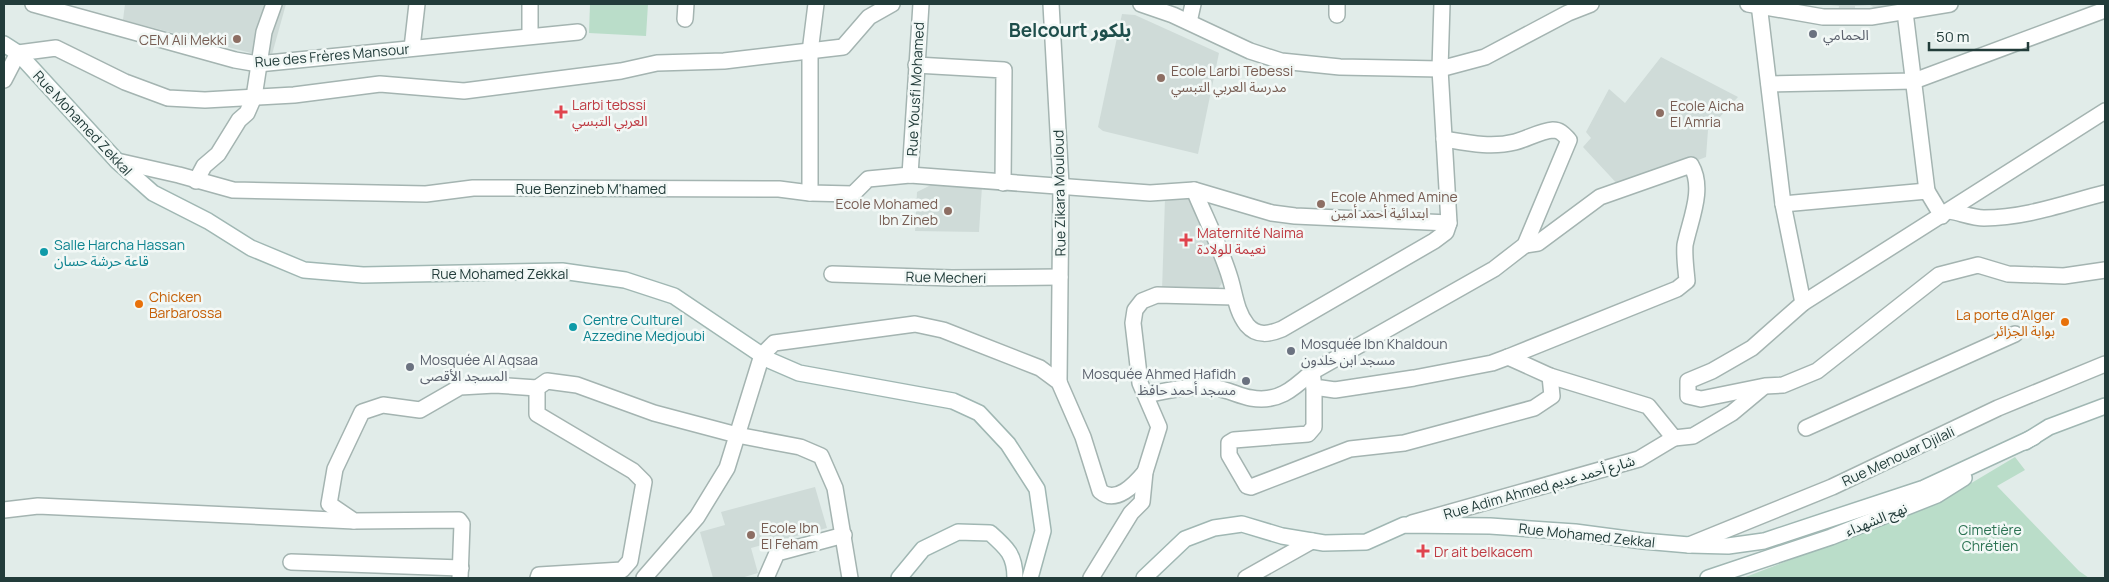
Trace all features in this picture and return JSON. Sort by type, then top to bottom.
[{"type":"street","name":"Rue des Frères Mansour","points":[[33,4],[258,64],[530,35],[578,32]]},
{"type":"street","points":[[196,181],[204,166],[218,154],[239,120],[247,113],[254,96],[264,32],[274,4]]},
{"type":"street","points":[[412,48],[416,4]]},
{"type":"street","points":[[530,4],[530,35]]},
{"type":"street","points":[[684,19],[686,4]]},
{"type":"street","points":[[810,193],[810,52],[816,4]]},
{"type":"street","points":[[4,80],[18,53],[56,48],[125,82],[168,98],[205,100],[294,95],[380,84],[464,91],[620,71],[657,63],[724,61],[843,47],[869,17],[892,4]]},
{"type":"street","name":"Rue Yousfi Mohamed","points":[[910,175],[921,4]]},
{"type":"street","name":"Rue Zikara Mouloud","points":[[1051,4],[1061,185],[1059,382]]},
{"type":"street","points":[[1141,4],[1189,22],[1250,51],[1281,61],[1340,66],[1440,69],[1485,57],[1568,13],[1591,4]]},
{"type":"street","points":[[1189,22],[1193,4]]},
{"type":"street","points":[[1194,190],[1231,279],[1234,298],[1248,325],[1258,332],[1269,334],[1282,329],[1434,241],[1446,232],[1449,223],[1440,69],[1442,4]]},
{"type":"street","points":[[1802,303],[1783,204],[1769,84],[1756,4],[1823,18],[1871,17],[1950,4]]},
{"type":"street","points":[[1906,12],[1927,191],[1946,213],[1982,218],[2017,215],[2067,205],[2105,193]]},
{"type":"street","points":[[1769,84],[1914,81],[2103,13]]},
{"type":"street","name":"Rue Mohamed Zekkal","points":[[4,44],[18,53],[117,161],[153,193],[208,221],[251,248],[304,270],[363,275],[562,271],[626,280],[674,296],[762,355],[799,373],[953,401],[979,413],[1008,444],[1038,489],[1043,531],[1030,578]]},
{"type":"street","points":[[916,65],[1004,70],[1003,182]]},
{"type":"street","points":[[2105,111],[1802,303],[1752,348],[1712,371],[1688,381],[1687,386],[1691,398],[1701,399],[1766,386],[1784,385],[1817,371],[1939,275],[1978,265],[2008,274],[2064,276],[2105,270]]},
{"type":"street","points":[[1444,140],[1484,146],[1498,145],[1554,130],[1562,132],[1569,140],[1526,245]]},
{"type":"street","name":"Rue Benzineb M'hamed","points":[[117,161],[233,190],[426,194],[473,188],[779,189],[810,193],[852,194],[868,179],[910,175],[1150,193],[1194,190]]},
{"type":"street","points":[[1146,395],[1186,387],[1215,388],[1253,399],[1275,398],[1289,393],[1494,269],[1526,245],[1538,243],[1600,197],[1691,165],[1696,173],[1693,214],[1685,247],[1687,280],[1677,288],[1492,362],[1414,378],[1335,390],[1313,380]]},
{"type":"street","points":[[1194,190],[1272,213],[1295,216],[1449,223]]},
{"type":"street","points":[[1783,204],[1927,191]]},
{"type":"street","name":"Rue Mecheri","points":[[832,274],[952,278],[1060,277]]},
{"type":"street","points":[[1091,578],[1131,513],[1142,502],[1144,472],[1159,427],[1140,383],[1133,322],[1135,310],[1142,301],[1157,295],[1234,298]]},
{"type":"street","points":[[644,578],[697,517],[727,468],[762,355],[774,343],[914,324],[943,330],[991,347],[1040,368],[1059,382],[1083,437],[1100,491],[1111,497],[1133,486],[1144,472]]},
{"type":"street","points":[[1806,428],[2015,334]]},
{"type":"street","points":[[1508,357],[1550,376],[1648,406],[1674,438]]},
{"type":"street","name":"Rue Menouar Djilali","points":[[1688,545],[1832,487],[1998,408],[2105,364]]},
{"type":"street","points":[[1313,380],[1314,426],[1308,434],[1234,440],[1229,443],[1229,456],[1247,486],[1252,487],[1350,449],[1404,443],[1534,408],[1552,396],[1550,376]]},
{"type":"street","points":[[354,521],[329,504],[335,469],[362,412],[383,405],[420,410],[460,387],[495,385],[538,388],[547,381],[577,386],[654,413],[737,435],[800,447],[821,456],[835,488],[850,578]]},
{"type":"street","name":"Rue Adim Ahmed شارع أحمد عديم","points":[[1404,525],[1639,459],[1674,438],[1693,436],[1732,413],[1766,386]]},
{"type":"street","points":[[538,388],[537,414],[633,471],[644,482],[630,561],[622,570],[539,577],[546,560]]},
{"type":"street","points":[[2034,437],[2049,427],[2105,406]]},
{"type":"street","name":"Rue Mohamed Zekkal","points":[[1144,578],[1185,539],[1214,528],[1242,524],[1282,536],[1324,543],[1366,542],[1404,525],[1490,526],[1575,532],[1688,545],[1728,546],[1764,541],[1924,488],[2034,437]]},
{"type":"street","name":"نهج الشهداء","points":[[1708,578],[1831,537],[1937,495],[2034,437]]},
{"type":"street","points":[[4,510],[38,506],[354,521],[459,520],[462,524],[460,573],[291,562]]},
{"type":"street","points":[[899,578],[922,549],[958,532],[990,533],[1006,546],[1015,563],[1015,578]]},
{"type":"street","points":[[766,578],[777,553],[844,535]]},
{"type":"street","points":[[1246,578],[1312,541]]},
{"type":"shaded area","name":"CEM Ali Mekki","points":[[125,4],[286,4],[271,58],[123,20]]},
{"type":"shaded area","points":[[1821,4],[1894,4],[1894,11],[1874,12],[1875,8],[1870,5],[1855,6],[1855,12],[1838,13],[1839,6]]},
{"type":"shaded area","name":"Ecole Larbi Tebessi مدرسة العربي التبسي","points":[[1122,14],[1135,15],[1219,53],[1198,154],[1103,131],[1098,127]]},
{"type":"shaded area","name":"Ecole Aicha El Amria","points":[[1661,57],[1738,97],[1708,130],[1706,157],[1622,189],[1583,147],[1591,138],[1586,132],[1609,89],[1625,103]]},
{"type":"shaded area","name":"Ecole Mohamed Ibn Zineb","points":[[931,185],[982,186],[979,232],[915,231],[917,192]]},
{"type":"shaded area","name":"Maternité Naima نعيمة للولادة","points":[[1165,198],[1187,198],[1192,203],[1226,277],[1216,292],[1162,291]]},
{"type":"shaded area","name":"Ecole Ibn El Feham","points":[[815,487],[827,528],[751,548],[758,573],[741,578],[713,578],[700,532],[725,525],[721,512]]},
{"type":"green space","points":[[590,4],[648,4],[646,36],[589,33]]},
{"type":"green space","name":"Cimetière Chrétien","points":[[2015,457],[2025,470],[1997,486],[2079,571],[2089,578],[1743,578],[1938,503]]},
{"type":"place","name":"الحمامي","points":[[1813,34]]},
{"type":"place","name":"CEM Ali Mekki","points":[[237,39]]},
{"type":"place","name":"Ecole Larbi Tebessi مدرسة العربي التبسي","points":[[1161,78]]},
{"type":"place","name":"Larbi tebssi العربي التبسي","points":[[561,112]]},
{"type":"place","name":"Ecole Aicha El Amria","points":[[1660,113]]},
{"type":"place","name":"Ecole Ahmed Amine ابتدائية أحمد أمين","points":[[1321,204]]},
{"type":"place","name":"Ecole Mohamed Ibn Zineb","points":[[948,211]]},
{"type":"place","name":"Maternité Naima نعيمة للولادة","points":[[1186,240]]},
{"type":"place","name":"Salle Harcha Hassan قاعة حرشة حسان","points":[[44,252]]},
{"type":"place","name":"Chicken Barbarossa","points":[[139,304]]},
{"type":"place","name":"La porte d’Alger بوابة الجزائر","points":[[2065,322]]},
{"type":"place","name":"Centre Culturel Azzedine Medjoubi","points":[[573,327]]},
{"type":"place","name":"Mosquée Ibn Khaldoun مسجد ابن خلدون","points":[[1291,351]]},
{"type":"place","name":"Mosquée Al Aqsaa المسجد الأقصى","points":[[410,367]]},
{"type":"place","name":"Mosquée Ahmed Hafidh مسجد أحمد حافظ","points":[[1246,381]]},
{"type":"place","name":"Ecole Ibn El Feham","points":[[751,535]]},
{"type":"place","name":"Dr ait belkacem","points":[[1423,551]]},
{"type":"district","name":"Belcourt بلكور","points":[[1070,30]]}]
